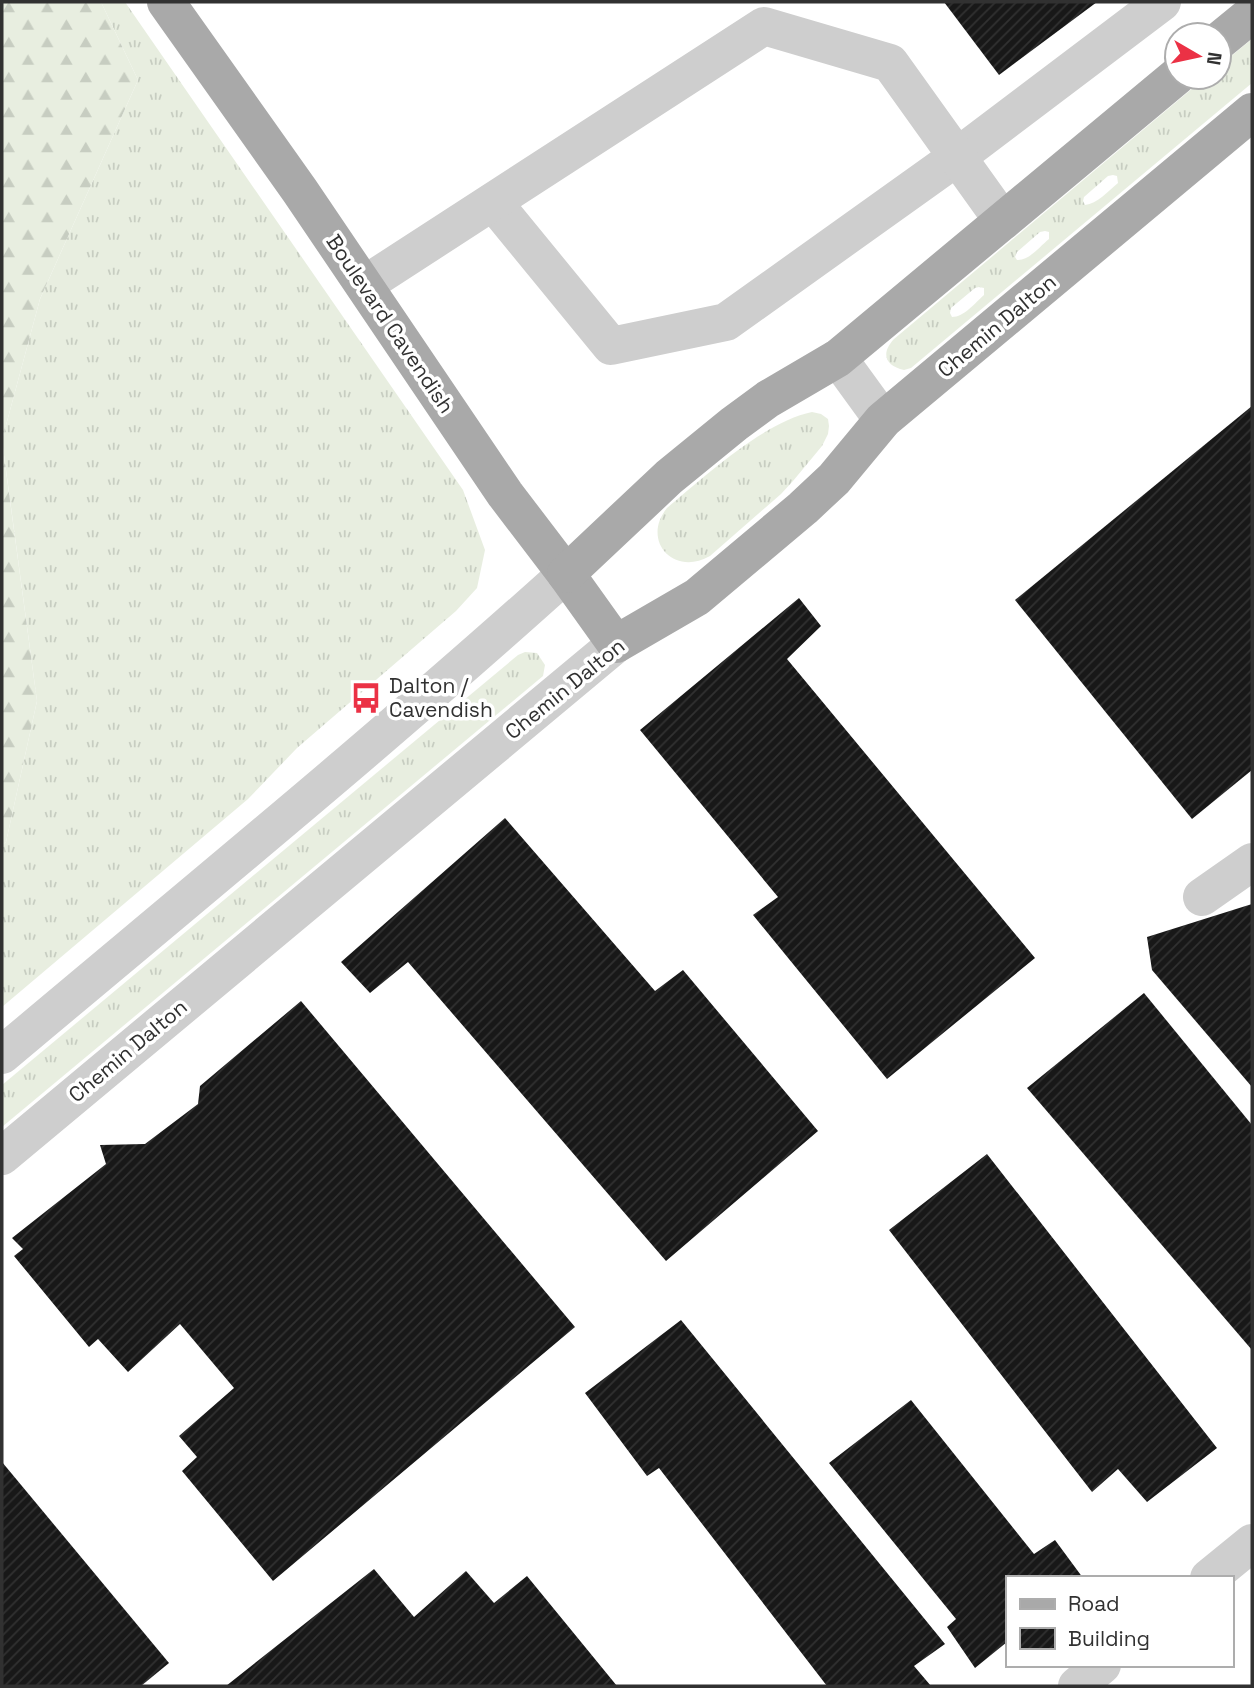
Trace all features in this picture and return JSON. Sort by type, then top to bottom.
[{"type":"main road","name":"Boulevard Cavendish","points":[[166,2],[272,150],[505,494],[616,644]]},
{"type":"main road","points":[[1233,30],[1252,14]]},
{"type":"main road","points":[[566,574],[669,477],[734,424],[768,399],[838,358],[1163,88]]},
{"type":"main road","name":"Chemin Dalton","points":[[616,644],[708,588],[834,479],[883,420],[1252,113]]},
{"type":"street","points":[[493,202],[611,346],[726,322],[957,157],[1162,2]]},
{"type":"street","points":[[363,285],[764,26],[890,63],[1003,221]]},
{"type":"street","points":[[838,358],[883,420]]},
{"type":"street","points":[[2,1055],[361,753],[566,574]]},
{"type":"street","name":"Chemin Dalton","points":[[2,1156],[616,644]]},
{"type":"street","points":[[1202,897],[1252,862]]},
{"type":"street","points":[[1211,1576],[1252,1543]]},
{"type":"street","points":[[1077,1686],[1100,1667]]},
{"type":"green space","points":[[2,2],[101,2],[138,80],[40,299],[2,440]]},
{"type":"green space","points":[[101,2],[125,2],[463,490],[485,550],[477,588],[456,611],[297,748],[248,799],[2,1007],[2,845],[6,842],[37,701],[2,440],[40,299],[138,80]]},
{"type":"green space","points":[[1252,39],[1252,83],[911,368],[898,368],[887,359],[887,350],[894,339],[1189,91],[1233,91],[1233,55]],"holes":[[[1108,176],[1117,176],[1118,183],[1098,200],[1085,205],[1084,197]],[[1040,232],[1049,232],[1049,239],[1030,256],[1017,260],[1017,252]],[[979,287],[984,288],[984,295],[965,312],[952,317],[951,308]]]},
{"type":"green space","points":[[812,412],[828,419],[828,434],[822,446],[781,494],[710,556],[684,562],[665,552],[659,543],[658,532],[660,520],[667,508],[755,438],[774,427]]},
{"type":"green space","points":[[2,441],[37,701],[6,842],[2,845]]},
{"type":"green space","points":[[525,652],[537,653],[545,665],[543,676],[2,1127],[2,1085],[518,655]]},
{"type":"building","points":[[944,2],[1097,2],[999,75]]},
{"type":"building","points":[[1252,406],[1252,770],[1192,819],[1015,600]]},
{"type":"building","points":[[799,598],[821,626],[787,659],[1035,958],[887,1079],[753,915],[778,897],[640,730]]},
{"type":"building","points":[[505,818],[655,991],[683,970],[818,1131],[666,1261],[408,962],[370,993],[341,962]]},
{"type":"building","points":[[1252,904],[1252,1087],[1152,970],[1147,937]]},
{"type":"building","points":[[1144,993],[1252,1125],[1252,1350],[1027,1088]]},
{"type":"building","points":[[301,1001],[575,1327],[273,1581],[182,1471],[197,1457],[179,1436],[234,1388],[180,1324],[128,1372],[98,1339],[89,1347],[14,1256],[23,1249],[12,1238],[106,1164],[100,1145],[145,1144],[198,1104],[200,1086]]},
{"type":"building","points":[[987,1154],[1217,1448],[1147,1502],[1118,1469],[1092,1492],[889,1230]]},
{"type":"building","points":[[681,1320],[945,1644],[914,1666],[931,1686],[827,1686],[659,1468],[647,1476],[585,1393]]},
{"type":"building","points":[[911,1400],[1034,1554],[1055,1540],[1082,1576],[1006,1576],[1006,1643],[975,1668],[947,1627],[956,1619],[829,1463]]},
{"type":"building","points":[[2,1462],[169,1663],[141,1686],[2,1686]]},
{"type":"building","points":[[374,1569],[414,1617],[466,1571],[494,1603],[527,1576],[617,1686],[226,1686]]},
{"type":"place","name":"Dalton / Cavendish","points":[[366,698]]}]
